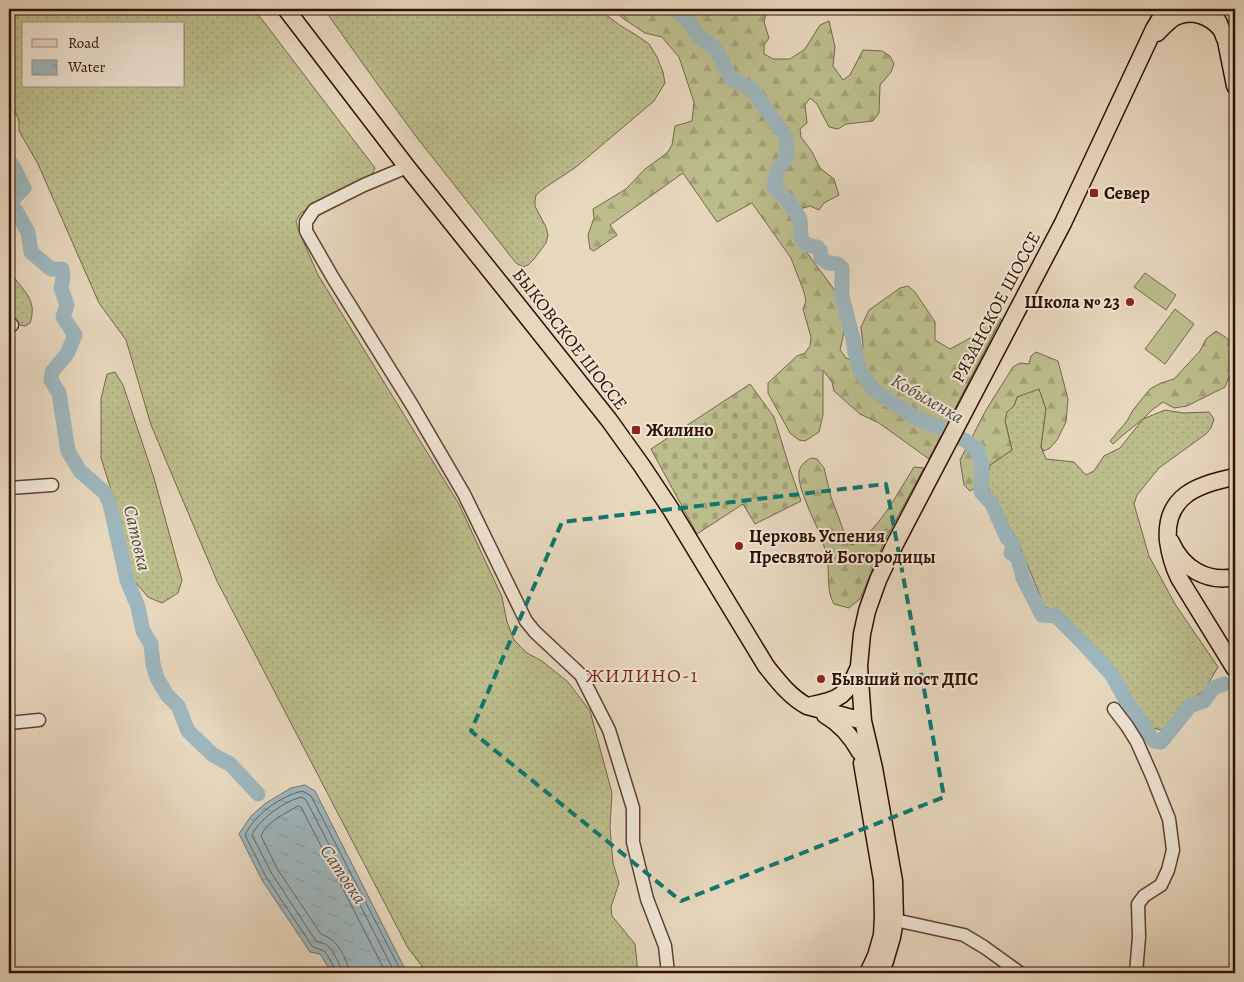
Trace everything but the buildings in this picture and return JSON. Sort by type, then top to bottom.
[{"type":"main road","name":"БЫКОВСКОЕ ШОССЕ","points":[[286,9],[642,466],[687,535],[766,666],[781,686],[807,706],[863,721]]},
{"type":"main road","name":"РЯЗАНСКОЕ ШОССЕ","points":[[880,973],[892,937],[895,920],[894,881],[874,768],[863,721],[859,666],[862,634],[867,611],[878,580],[895,544],[1063,223],[1144,53],[1160,9]]},
{"type":"main road","name":"РЯЗАНСКОЕ ШОССЕ","points":[[1154,29],[1166,9]]},
{"type":"main road","points":[[1213,9],[1226,41],[1235,86]]},
{"type":"main road","points":[[1144,53],[1156,34],[1176,17],[1196,14],[1207,17],[1221,29]]},
{"type":"main road","points":[[1235,477],[1206,484],[1193,490],[1182,498],[1168,522],[1172,565],[1235,669]]},
{"type":"main road","points":[[1168,534],[1180,558],[1197,572],[1212,578],[1228,579],[1235,577]]},
{"type":"main road","points":[[807,706],[827,702],[844,693],[852,682],[859,666]]},
{"type":"main road","points":[[807,706],[830,718],[842,727],[853,739],[860,752]]},
{"type":"main road","name":"РЯЗАНСКОЕ ШОССЕ","points":[[863,721],[860,752],[882,880],[883,916],[882,935],[876,956],[868,973]]},
{"type":"street","points":[[407,166],[314,210],[306,222],[306,231],[464,494],[526,621],[535,632],[581,675],[608,730],[633,808],[633,842],[646,899],[665,946],[668,973]]},
{"type":"street","points":[[9,488],[52,485]]},
{"type":"street","points":[[1114,709],[1137,742],[1152,776],[1169,820],[1173,850],[1168,870],[1161,885],[1144,896],[1138,904],[1140,937],[1136,973]]},
{"type":"street","points":[[9,723],[39,720]]},
{"type":"street","points":[[895,920],[964,935],[1020,973]]},
{"type":"highlighted area","points":[[886,484],[944,797],[681,901],[471,731],[562,522]]},
{"type":"green space","points":[[9,9],[254,9],[375,168],[372,175],[301,213],[296,221],[298,229],[318,275],[459,504],[502,597],[507,622],[514,640],[527,653],[542,661],[568,682],[590,711],[612,793],[610,827],[613,863],[619,883],[611,907],[612,916],[635,944],[638,973],[430,973],[426,971],[408,948],[217,581],[151,425],[126,340],[99,303],[38,164],[19,131],[19,121],[9,95]]},
{"type":"green space","points":[[324,9],[598,9],[649,44],[657,57],[665,83],[654,101],[576,167],[536,195],[535,206],[548,235],[546,243],[534,259],[523,267],[516,263],[418,139]]},
{"type":"green space","points":[[618,9],[767,9],[764,22],[769,38],[764,45],[764,54],[773,59],[790,59],[805,49],[820,25],[829,21],[835,47],[833,66],[843,80],[850,75],[863,50],[882,51],[890,56],[894,64],[891,72],[880,85],[879,113],[873,121],[846,124],[838,129],[829,127],[817,104],[810,98],[805,105],[807,123],[800,129],[801,137],[812,152],[820,168],[834,179],[839,195],[824,203],[819,210],[810,206],[793,211],[796,238],[839,296],[844,332],[840,350],[846,358],[853,361],[863,346],[861,327],[869,310],[900,288],[908,286],[915,292],[935,322],[935,340],[950,349],[974,336],[993,315],[1001,319],[929,459],[879,423],[860,414],[834,391],[832,382],[823,370],[823,415],[819,432],[805,441],[799,440],[790,433],[768,393],[768,383],[797,356],[805,353],[810,346],[811,337],[803,309],[806,301],[791,258],[752,203],[717,222],[683,173],[610,225],[617,235],[594,251],[590,249],[588,235],[594,218],[593,209],[626,189],[645,169],[667,153],[672,145],[675,126],[692,121],[694,102],[679,57],[662,37],[645,33],[621,17]]},
{"type":"green space","points":[[9,269],[27,294],[32,306],[30,323],[25,326],[20,325],[9,312]]},
{"type":"green space","points":[[1145,273],[1176,295],[1166,310],[1134,287]]},
{"type":"green space","points":[[1175,309],[1194,324],[1165,364],[1145,349]]},
{"type":"green space","points":[[1216,331],[1230,341],[1235,352],[1234,364],[1225,387],[1187,406],[1174,408],[1163,402],[1113,444],[1110,441],[1150,389],[1174,379],[1200,351],[1206,339]]},
{"type":"green space","points":[[1036,352],[1058,361],[1068,399],[1066,422],[1057,440],[1050,448],[1044,451],[1041,447],[1046,409],[1039,389],[1017,397],[1014,406],[1007,412],[1005,421],[1012,450],[990,465],[986,482],[970,491],[964,485],[960,460],[986,410],[1013,367],[1020,363],[1029,364],[1031,356]]},
{"type":"green space","points":[[115,372],[123,385],[154,478],[182,580],[178,593],[162,603],[148,597],[132,578],[112,493],[101,458],[101,399],[107,374]]},
{"type":"green space","points":[[750,384],[774,417],[801,501],[755,524],[743,504],[697,534],[651,449]]},
{"type":"green space","points":[[1039,388],[1046,409],[1041,447],[1046,459],[1074,462],[1086,475],[1094,471],[1104,456],[1120,448],[1143,419],[1165,410],[1183,413],[1209,412],[1214,419],[1211,428],[1206,434],[1159,468],[1137,495],[1134,504],[1149,556],[1175,604],[1218,667],[1205,689],[1188,703],[1169,725],[1161,730],[1153,728],[1146,721],[1116,670],[1057,613],[1045,607],[1016,538],[994,503],[986,482],[990,465],[1012,450],[1005,421],[1007,411],[1014,406],[1017,397]]},
{"type":"green space","points":[[811,458],[817,459],[824,468],[831,497],[847,540],[850,544],[854,545],[880,520],[914,467],[924,468],[885,540],[860,599],[849,608],[834,604],[829,588],[826,552],[800,486],[799,470]]},
{"type":"water","points":[[305,785],[315,791],[407,973],[332,973],[320,954],[310,952],[262,880],[239,834],[251,816],[266,803],[291,788]]},
{"type":"waterway","name":"Кобыленка","points":[[674,9],[688,20],[698,36],[715,48],[731,79],[751,88],[786,137],[787,156],[777,172],[774,187],[790,203],[800,219],[801,239],[807,245],[817,247],[820,250],[821,258],[828,263],[838,264],[842,268],[842,296],[860,371],[874,390],[916,418],[944,429],[977,449],[982,466],[981,492],[992,504],[1007,538],[1014,545],[1011,553],[1018,558],[1023,578],[1042,615],[1056,616],[1112,675],[1127,702],[1154,741],[1161,742],[1190,706],[1204,701],[1213,688],[1224,684]]},
{"type":"waterway","name":"Сатовка","points":[[9,163],[12,164],[24,188],[9,203],[28,232],[31,252],[51,269],[62,269],[61,288],[67,305],[63,317],[75,335],[67,354],[52,372],[51,380],[59,393],[68,451],[80,471],[105,493],[110,504],[127,580],[138,607],[143,631],[151,644],[153,664],[157,678],[167,695],[178,706],[188,731],[213,755],[230,764],[258,794]]},
{"type":"place","name":"Север","points":[[1094,193]]},
{"type":"place","name":"Школа № 23","points":[[1130,302]]},
{"type":"place","name":"Жилино","points":[[636,430]]},
{"type":"place","name":"Церковь Успения Пресвятой Богородицы","points":[[739,546]]},
{"type":"place","name":"Бывший пост ДПС","points":[[821,679]]},
{"type":"district","name":"ЖИЛИНО-1","points":[[642,675]]}]
